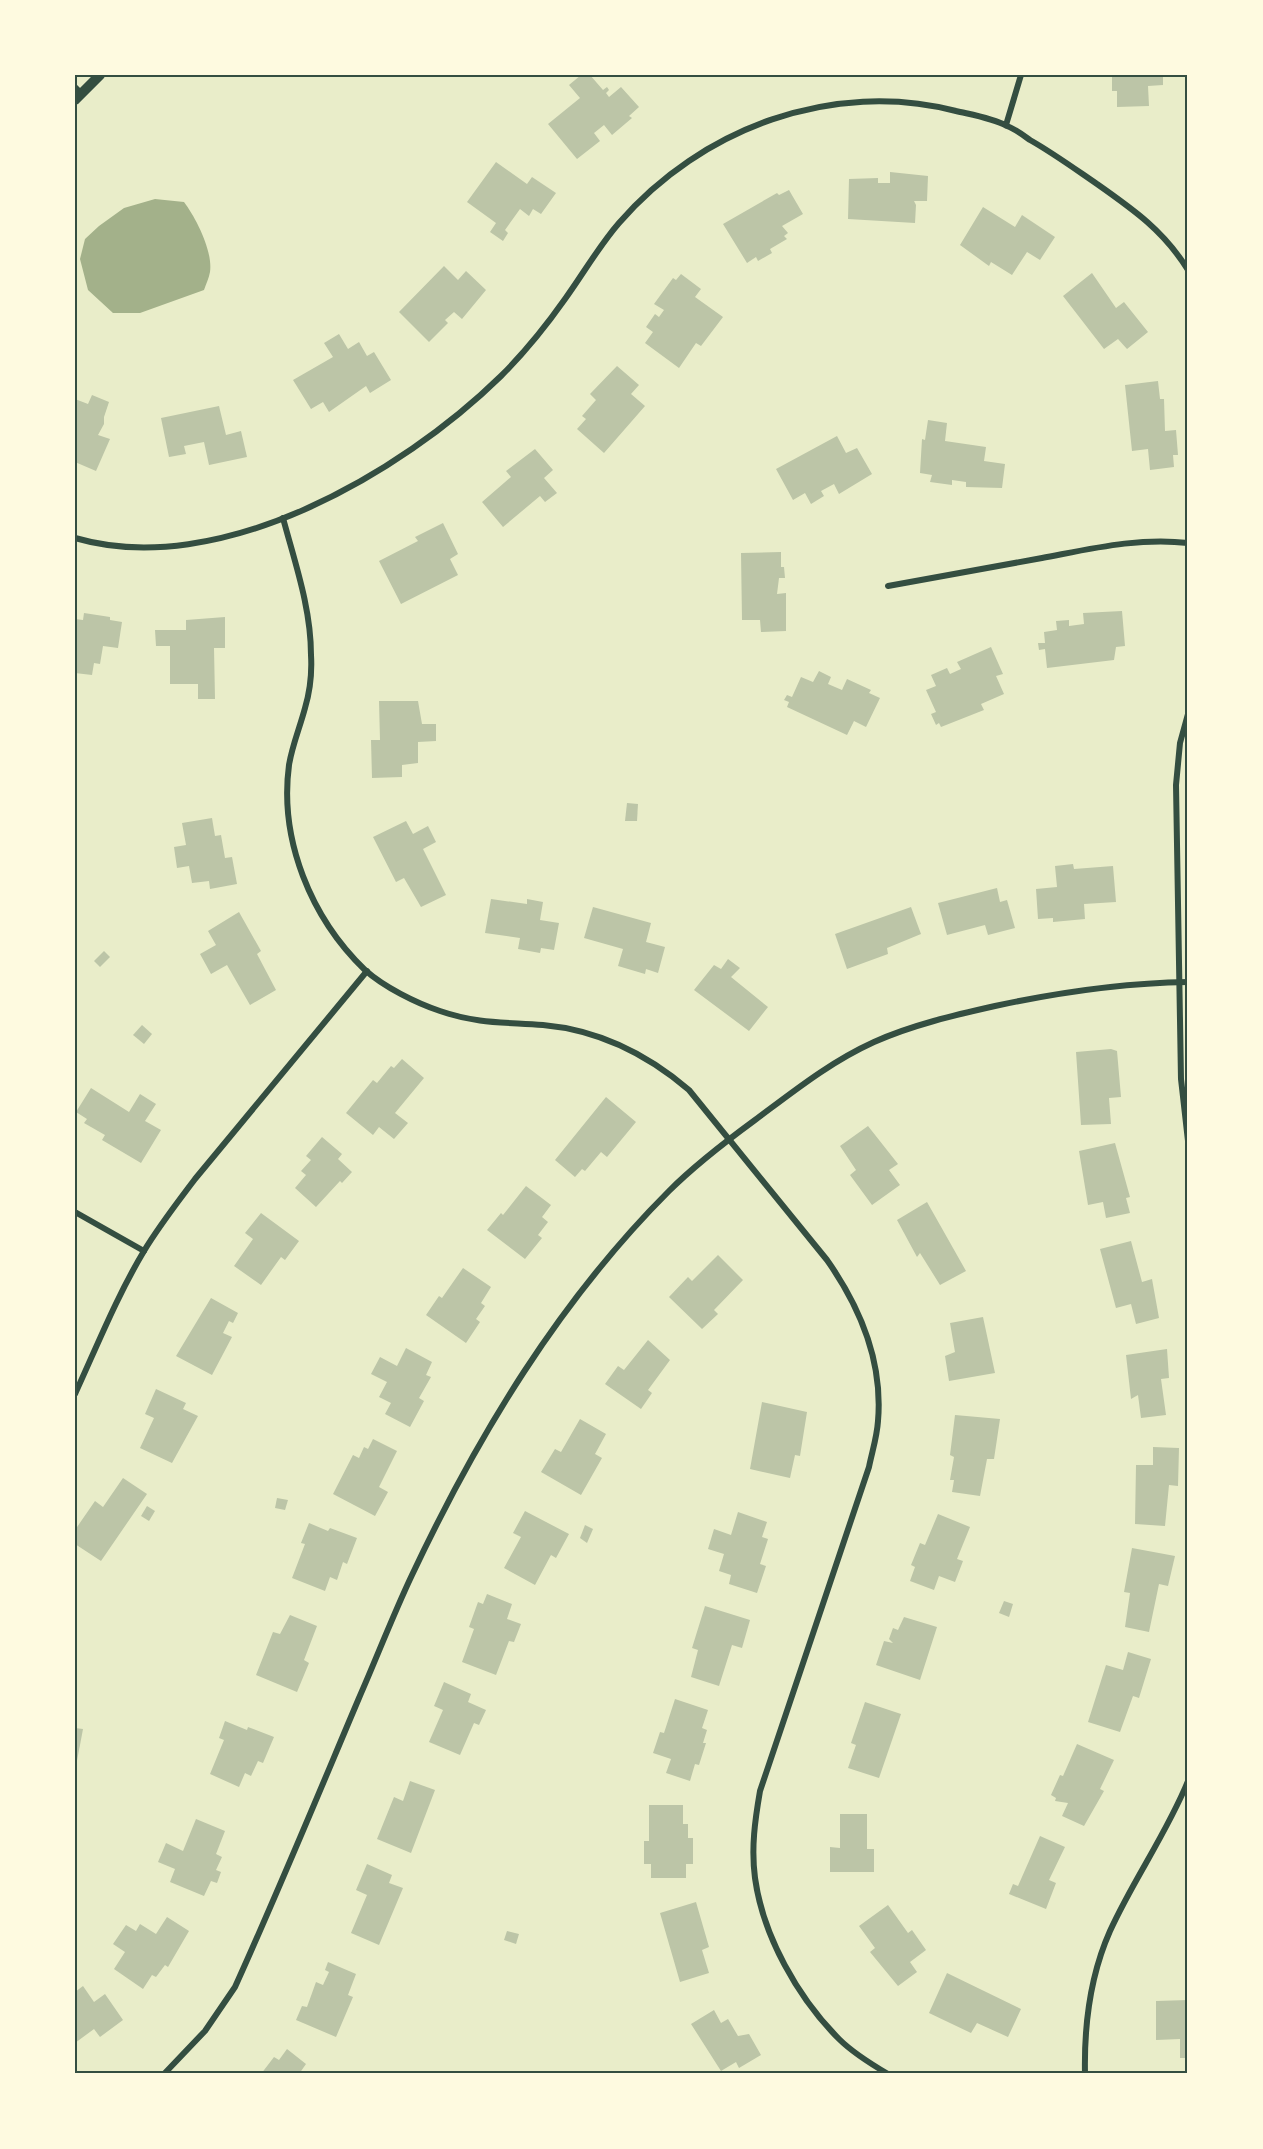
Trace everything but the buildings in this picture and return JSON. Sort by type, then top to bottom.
[{"type":"street","points":[[77,93],[100,75]]},
{"type":"street","points":[[1006,125],[1021,75]]},
{"type":"street","points":[[75,538],[116,546],[150,548],[187,545],[226,537],[283,518],[330,497],[378,471],[425,440],[500,376],[531,344],[619,223],[655,187],[695,156],[738,132],[795,111],[824,105],[884,101],[943,107],[1006,125],[1047,149],[1147,220],[1168,242],[1188,270]]},
{"type":"street","points":[[283,518],[307,607],[312,656],[306,706],[289,766],[288,800],[291,836],[314,902],[334,933],[367,971],[401,994],[428,1007],[479,1022],[576,1029],[646,1058],[688,1090],[827,1260],[846,1287],[857,1309],[867,1335],[875,1373],[878,1422],[869,1467],[760,1791],[753,1853],[759,1901],[779,1955],[795,1984],[839,2040],[888,2074]]},
{"type":"street","points":[[888,586],[1122,544],[1170,541],[1188,543]]},
{"type":"street","points":[[1188,714],[1180,743],[1176,784],[1181,1079],[1188,1142]]},
{"type":"street","points":[[75,1394],[96,1345],[144,1251],[195,1179],[367,971]]},
{"type":"street","points":[[164,2074],[206,2031],[235,1987],[411,1578],[448,1501],[483,1437],[580,1290],[671,1188],[729,1139],[828,1066],[904,1030],[968,1012],[1043,995],[1111,985],[1188,982]]},
{"type":"street","points":[[75,1212],[144,1251]]},
{"type":"street","points":[[1085,2074],[1084,2040],[1100,1960],[1110,1932],[1178,1807],[1188,1781]]},
{"type":"shaded area","points":[[155,199],[184,202],[203,235],[210,264],[204,290],[140,313],[113,313],[88,290],[80,259],[85,239],[124,208]]}]
